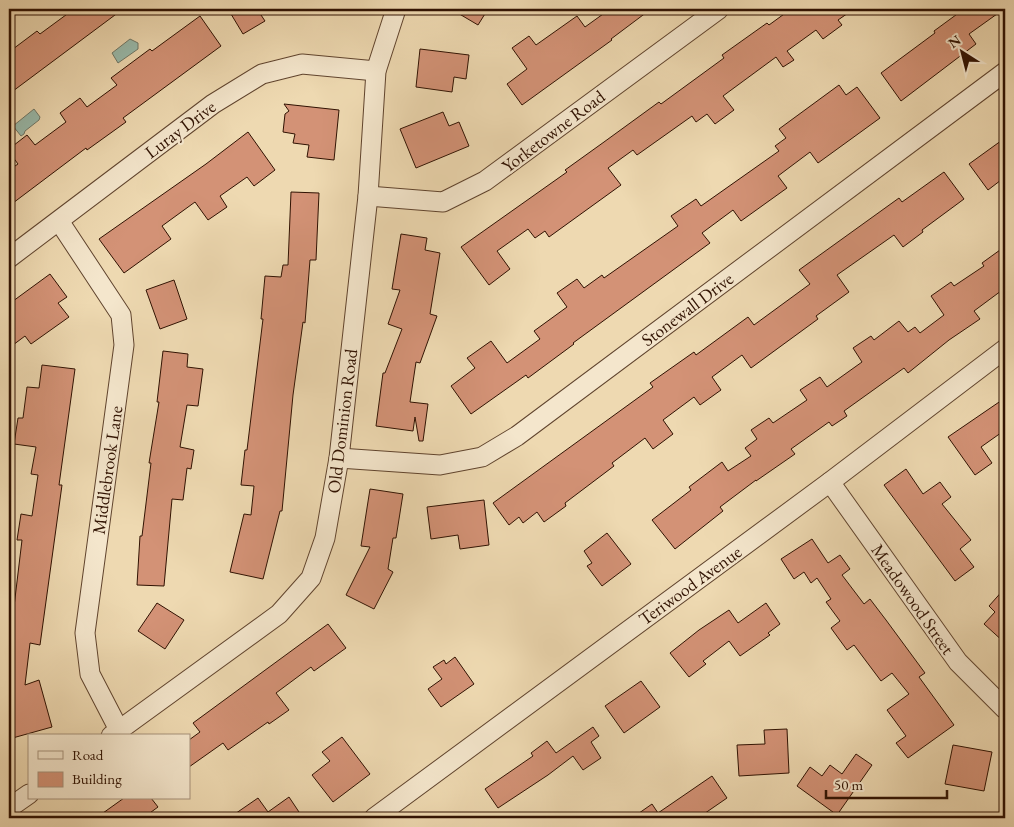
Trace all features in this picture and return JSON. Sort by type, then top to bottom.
[{"type":"street","name":"Old Dominion Road","points":[[115,733],[279,614],[311,578],[325,538],[339,458],[368,196],[376,70],[396,9]]},
{"type":"street","name":"Yorketowne Road","points":[[368,196],[443,202],[486,181],[719,9]]},
{"type":"street","name":"Luray Drive","points":[[9,258],[213,104],[262,74],[302,64],[376,70]]},
{"type":"street","name":"Stonewall Drive","points":[[339,458],[440,465],[482,457],[517,436],[1005,72]]},
{"type":"street","name":"Middlebrook Lane","points":[[59,221],[121,315],[124,345],[85,634],[90,674],[115,733]]},
{"type":"street","name":"Teriwood Avenue","points":[[374,818],[830,482],[1005,349]]},
{"type":"street","name":"Meadowood Street","points":[[830,482],[958,662],[1005,709]]},
{"type":"street","points":[[9,808],[28,795]]},
{"type":"shaded area","points":[[130,39],[138,43],[138,49],[118,63],[112,53]]},
{"type":"shaded area","points":[[34,109],[40,117],[39,120],[21,136],[13,126]]},
{"type":"building","points":[[74,9],[123,9],[9,94],[9,52],[37,31],[40,34]]},
{"type":"building","points":[[228,9],[257,9],[265,21],[243,34]]},
{"type":"building","points":[[451,9],[488,9],[478,25]]},
{"type":"building","points":[[610,9],[651,9],[612,40],[522,105],[507,84],[527,69],[512,48],[529,36],[536,45],[577,16],[585,27]]},
{"type":"building","points":[[791,9],[854,9],[838,20],[842,25],[823,39],[816,30],[787,51],[794,60],[783,67],[776,57],[723,96],[734,110],[715,124],[707,114],[696,122],[692,116],[637,155],[633,150],[608,168],[621,185],[549,237],[545,231],[535,238],[528,229],[497,251],[510,269],[489,285],[461,247],[567,172],[565,170],[659,102],[661,104],[724,58],[722,55],[767,23],[769,25]]},
{"type":"building","points":[[964,9],[1004,9],[969,34],[976,44],[901,101],[881,73]]},
{"type":"building","points":[[200,16],[221,46],[123,118],[126,122],[87,150],[86,148],[9,206],[9,170],[18,164],[9,152],[9,149],[27,135],[35,145],[66,122],[60,113],[80,98],[87,107],[117,85],[111,78],[150,49],[152,51]]},
{"type":"building","points":[[420,49],[469,55],[466,79],[454,77],[452,92],[416,87]]},
{"type":"building","points":[[839,85],[846,95],[857,87],[880,118],[818,163],[810,152],[778,176],[787,188],[741,221],[733,210],[702,233],[710,243],[528,378],[526,375],[471,414],[451,386],[475,368],[467,358],[491,341],[507,363],[540,339],[534,331],[567,307],[557,293],[577,279],[584,288],[602,275],[604,278],[678,226],[671,216],[696,199],[701,206],[779,151],[775,146],[786,138],[779,129]]},
{"type":"building","points":[[284,104],[339,110],[334,160],[307,157],[309,145],[293,143],[295,134],[283,132],[285,114],[289,111]]},
{"type":"building","points":[[443,112],[449,126],[459,122],[469,146],[416,168],[400,129]]},
{"type":"building","points":[[248,132],[275,170],[254,186],[247,177],[220,196],[227,207],[208,220],[195,202],[162,226],[171,239],[124,273],[99,239]]},
{"type":"building","points":[[1005,138],[1005,177],[988,190],[969,164]]},
{"type":"building","points":[[944,172],[964,199],[922,230],[923,232],[903,247],[894,235],[837,275],[849,292],[816,316],[818,319],[751,368],[742,355],[712,377],[721,390],[700,405],[694,397],[663,420],[673,434],[653,449],[645,438],[612,463],[614,466],[565,503],[566,506],[544,522],[537,512],[523,523],[519,517],[509,525],[493,503],[653,387],[650,383],[694,352],[696,355],[748,317],[754,325],[810,284],[799,270],[899,198],[902,202]]},
{"type":"building","points":[[291,192],[319,193],[316,260],[310,260],[305,323],[303,322],[293,395],[282,511],[280,511],[263,579],[230,572],[244,514],[251,515],[254,486],[241,485],[263,319],[261,319],[265,276],[281,277],[283,265],[288,265]]},
{"type":"building","points":[[401,234],[427,238],[425,250],[440,253],[430,314],[437,316],[420,363],[416,362],[410,402],[428,404],[423,441],[419,441],[415,417],[413,431],[376,426],[383,373],[385,373],[402,329],[388,324],[400,290],[392,289]]},
{"type":"building","points":[[1000,250],[1005,257],[1005,288],[974,311],[980,319],[949,340],[908,373],[904,368],[844,411],[847,416],[832,426],[829,422],[791,449],[795,454],[720,507],[723,511],[675,549],[652,520],[691,490],[689,487],[722,462],[728,471],[751,456],[745,448],[757,439],[751,430],[769,418],[773,423],[807,400],[800,390],[820,377],[827,387],[862,362],[853,348],[871,336],[874,340],[899,321],[908,332],[915,327],[920,333],[944,315],[931,296],[951,282],[954,286],[984,266],[982,263]]},
{"type":"building","points":[[50,274],[67,297],[58,303],[69,317],[31,344],[25,336],[9,348],[9,304]]},
{"type":"building","points":[[174,280],[187,319],[160,329],[146,290]]},
{"type":"building","points":[[163,351],[188,354],[187,367],[203,369],[198,406],[187,405],[180,447],[194,450],[191,469],[187,468],[183,500],[172,499],[164,586],[137,585],[140,536],[142,536],[151,463],[149,463],[159,402],[157,402]]},
{"type":"building","points":[[42,365],[75,369],[59,485],[62,485],[40,645],[30,643],[25,685],[39,680],[52,727],[9,739],[9,615],[13,615],[22,540],[17,540],[21,514],[32,516],[38,475],[31,474],[36,447],[14,444],[18,418],[23,418],[27,387],[39,388]]},
{"type":"building","points":[[1005,398],[1005,430],[981,447],[992,463],[975,475],[948,437]]},
{"type":"building","points":[[906,469],[923,494],[940,482],[951,497],[942,504],[971,540],[960,549],[974,567],[955,581],[884,485]]},
{"type":"building","points":[[370,489],[403,494],[396,538],[393,538],[388,569],[393,572],[374,609],[346,595],[370,547],[361,546]]},
{"type":"building","points":[[484,500],[489,545],[460,549],[458,535],[431,539],[427,507]]},
{"type":"building","points":[[607,533],[631,564],[602,586],[587,566],[592,563],[584,551]]},
{"type":"building","points":[[812,539],[828,563],[840,555],[850,569],[842,575],[864,604],[870,599],[886,620],[925,673],[919,677],[954,725],[908,758],[896,743],[906,736],[887,710],[909,694],[892,673],[881,681],[854,645],[847,650],[831,628],[840,621],[826,602],[831,599],[817,578],[811,583],[804,572],[794,579],[781,559]]},
{"type":"building","points":[[1005,588],[1005,643],[984,624],[995,612],[989,606]]},
{"type":"building","points":[[157,603],[184,620],[165,649],[138,631]]},
{"type":"building","points":[[766,603],[780,624],[768,633],[770,635],[740,656],[729,641],[703,661],[706,664],[689,677],[670,653],[699,630],[729,610],[738,623]]},
{"type":"building","points":[[328,624],[346,648],[314,671],[311,667],[276,693],[289,710],[228,750],[223,743],[190,766],[190,739],[200,732],[193,723]]},
{"type":"building","points":[[455,657],[474,684],[441,707],[428,689],[442,679],[433,667],[444,660],[446,664]]},
{"type":"building","points":[[641,681],[660,707],[624,733],[605,706]]},
{"type":"building","points":[[593,727],[599,736],[591,742],[601,758],[583,770],[573,756],[498,808],[485,789],[533,756],[531,753],[547,741],[556,753]]},
{"type":"building","points":[[787,729],[789,773],[739,776],[737,745],[765,744],[764,730]]},
{"type":"building","points":[[342,737],[370,774],[333,802],[312,775],[330,761],[322,752]]},
{"type":"building","points":[[953,745],[992,752],[984,791],[945,784]]},
{"type":"building","points":[[856,754],[872,765],[837,815],[797,786],[810,767],[822,776],[830,765],[842,774]]},
{"type":"building","points":[[712,776],[727,798],[698,818],[632,818],[652,804],[658,813]]},
{"type":"building","points":[[289,797],[303,818],[229,818],[258,798],[268,812]]},
{"type":"building","points":[[121,800],[153,800],[158,807],[143,818],[96,818]]}]
